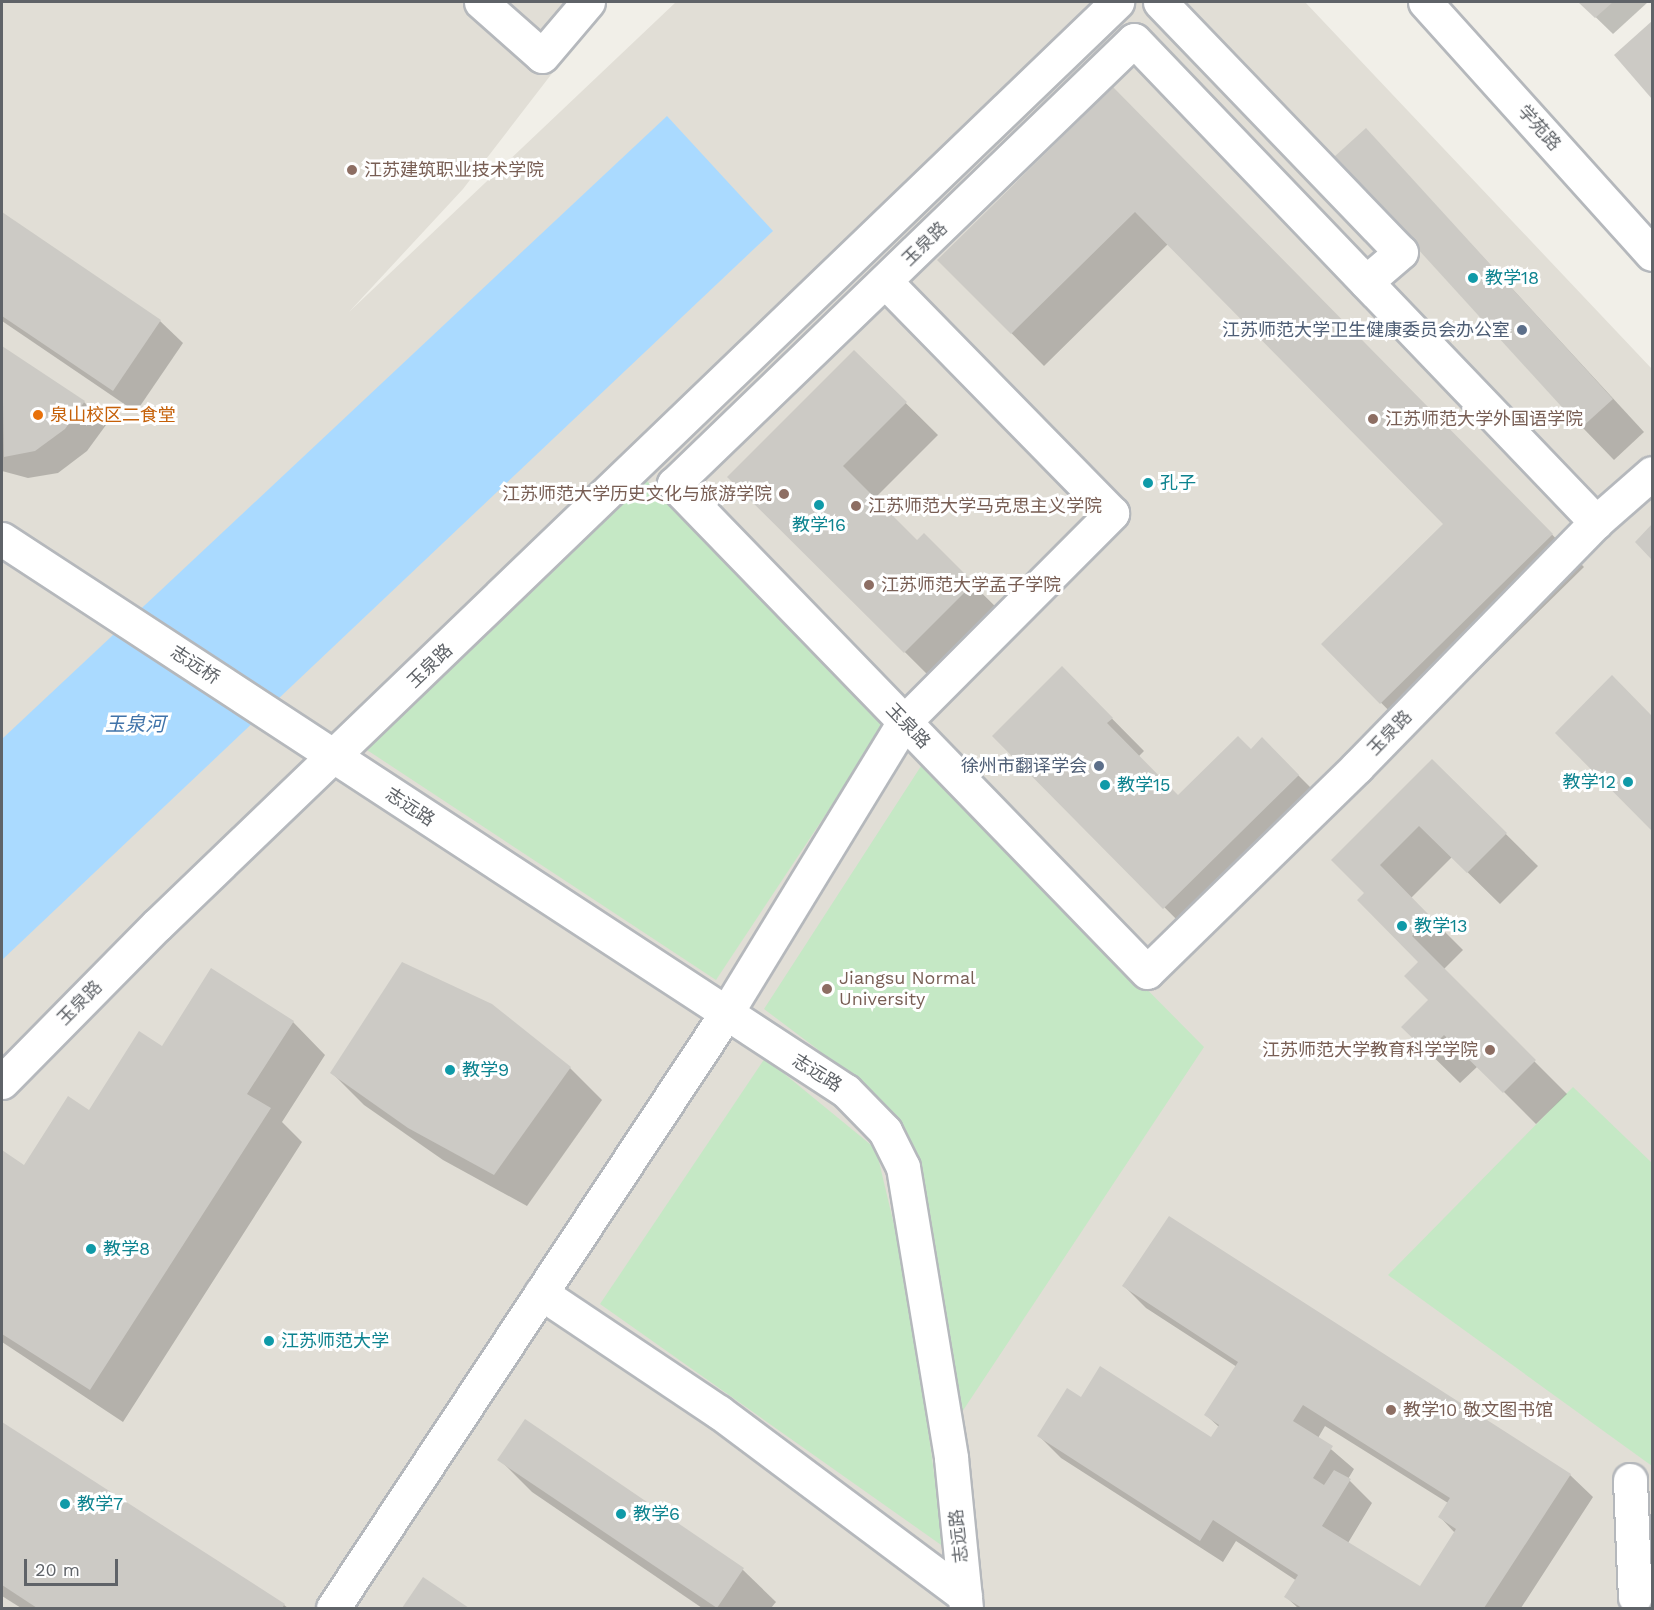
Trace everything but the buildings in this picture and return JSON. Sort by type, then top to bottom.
[{"type":"street","points":[[481,2],[542,56],[588,2]]},
{"type":"street","name":"玉泉路","points":[[2,1082],[157,926],[335,758],[1117,2]]},
{"type":"street","points":[[1160,2],[1401,252],[1366,282]]},
{"type":"street","name":"学苑路","points":[[1425,2],[1653,254]]},
{"type":"street","name":"玉泉路","points":[[1134,40],[1596,522],[1357,767],[1147,972],[674,484],[886,282],[1134,40]]},
{"type":"street","points":[[333,1608],[725,1015],[904,722],[1112,513],[886,282]]},
{"type":"street","points":[[1596,522],[1653,473]]},
{"type":"street","name":"志远桥","points":[[2,539],[335,758]]},
{"type":"street","name":"志远路","points":[[335,758],[725,1015],[846,1091],[885,1131],[903,1167],[951,1458],[965,1602]]},
{"type":"street","points":[[541,1293],[719,1412],[965,1602]]},
{"type":"street","points":[[1630,1480],[1635,1597]]},
{"type":"shaded area","name":"Jiangsu Normal University","points":[[2,2],[607,2],[463,189],[349,312],[676,2],[1305,2],[1652,369],[1652,1608],[2,1608]]},
{"type":"green space","points":[[647,481],[887,722],[716,980],[367,750]]},
{"type":"green space","points":[[923,763],[1204,1047],[960,1415],[941,1311],[860,1089],[816,1048],[764,1009]]},
{"type":"green space","points":[[765,1058],[876,1149],[909,1288],[944,1547],[600,1304]]},
{"type":"green space","points":[[1573,1087],[1652,1163],[1652,1466],[1388,1275]]},
{"type":"water","name":"玉泉河","points":[[667,116],[773,231],[2,960],[2,739]]},
{"type":"place","name":"江苏建筑职业技术学院","points":[[352,170]]},
{"type":"place","name":"教学18","points":[[1473,278]]},
{"type":"place","name":"江苏师范大学卫生健康委员会办公室","points":[[1522,330]]},
{"type":"place","name":"泉山校区二食堂","points":[[38,415]]},
{"type":"place","name":"江苏师范大学外国语学院","points":[[1373,419]]},
{"type":"place","name":"孔子","points":[[1148,483]]},
{"type":"place","name":"江苏师范大学历史文化与旅游学院","points":[[784,494]]},
{"type":"place","name":"教学16","points":[[819,505]]},
{"type":"place","name":"江苏师范大学马克思主义学院","points":[[856,506]]},
{"type":"place","name":"江苏师范大学孟子学院","points":[[869,585]]},
{"type":"place","name":"徐州市翻译学会","points":[[1099,766]]},
{"type":"place","name":"教学12","points":[[1628,782]]},
{"type":"place","name":"教学15","points":[[1105,785]]},
{"type":"place","name":"教学13","points":[[1402,926]]},
{"type":"place","name":"Jiangsu Normal University","points":[[827,989]]},
{"type":"place","name":"江苏师范大学教育科学学院","points":[[1490,1050]]},
{"type":"place","name":"教学9","points":[[450,1070]]},
{"type":"place","name":"教学8","points":[[91,1249]]},
{"type":"place","name":"江苏师范大学","points":[[269,1341]]},
{"type":"place","name":"教学10 敬文图书馆","points":[[1391,1410]]},
{"type":"place","name":"教学7","points":[[65,1504]]},
{"type":"place","name":"教学6","points":[[621,1514]]}]
